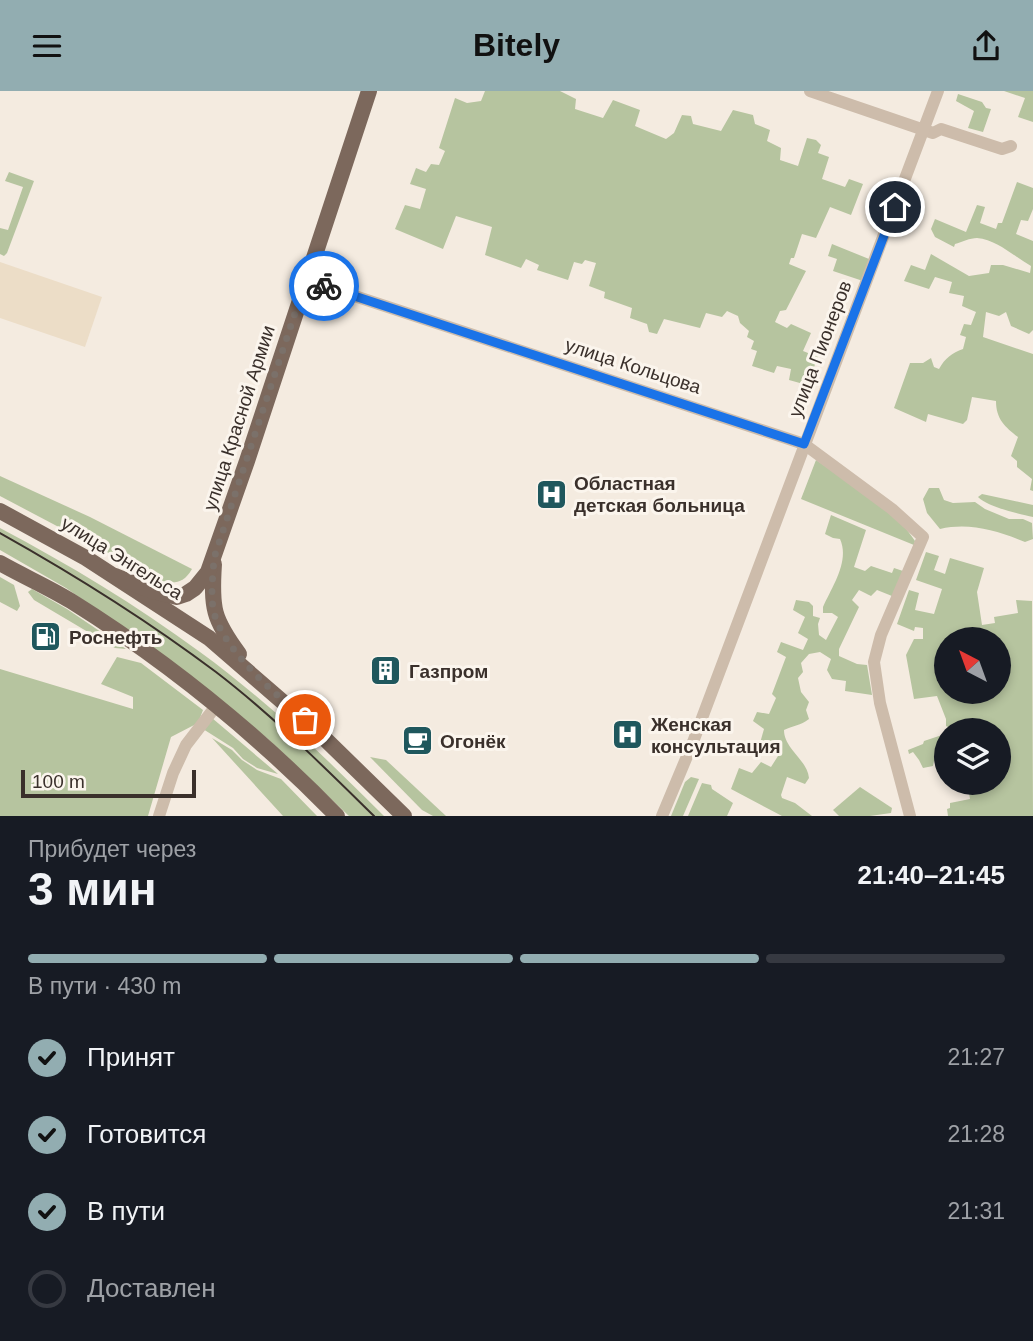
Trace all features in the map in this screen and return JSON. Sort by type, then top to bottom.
[{"type":"main road","name":"улица Красной Армии","points":[[214,558],[369,91]]},
{"type":"main road","name":"улица Энгельса","points":[[3,514],[115,576],[209,638],[321,735],[404,816]]},
{"type":"main road","points":[[115,576],[152,591],[177,597],[195,588],[214,558]]},
{"type":"main road","points":[[214,558],[212,598],[220,629],[247,665],[269,688]]},
{"type":"main road","points":[[0,563],[70,601],[147,653],[292,770],[337,816]]},
{"type":"street","points":[[810,91],[933,133],[941,129],[1002,149],[1011,146]]},
{"type":"street","name":"улица Пионеров","points":[[662,816],[693,742],[938,91]]},
{"type":"street","name":"улица Кольцова","points":[[306,280],[804,444],[892,509],[923,537],[881,635],[874,662],[880,702],[910,816]]},
{"type":"street","points":[[159,816],[173,773],[187,745],[216,706]]},
{"type":"green space","points":[[485,91],[560,91],[576,99],[575,109],[603,118],[613,100],[640,110],[635,126],[666,139],[674,133],[682,115],[691,116],[693,124],[721,131],[733,110],[753,115],[755,124],[770,130],[767,141],[781,148],[780,160],[798,166],[807,138],[816,140],[821,145],[818,153],[829,157],[822,179],[845,187],[849,179],[863,184],[851,215],[830,207],[816,238],[802,234],[794,258],[791,258],[789,264],[806,271],[786,310],[780,311],[775,322],[787,328],[791,324],[811,333],[803,351],[818,357],[807,385],[789,380],[791,369],[777,366],[774,373],[752,366],[757,351],[751,349],[754,341],[747,337],[749,331],[740,323],[738,316],[727,311],[722,317],[706,313],[700,328],[664,319],[657,334],[649,332],[647,324],[630,318],[632,308],[604,298],[605,292],[589,286],[596,263],[585,260],[582,264],[574,262],[568,280],[537,270],[539,265],[526,259],[521,268],[485,255],[492,227],[456,216],[443,249],[395,229],[405,205],[420,209],[426,189],[410,184],[416,168],[426,172],[431,164],[439,165],[445,151],[439,148],[455,98],[467,103],[481,101]]},
{"type":"green space","points":[[1004,91],[1033,91],[1033,122],[1018,117],[1025,98]]},
{"type":"green space","points":[[958,94],[982,102],[986,108],[991,109],[983,132],[968,128],[974,111],[956,101]]},
{"type":"green space","points":[[9,172],[34,181],[4,256],[0,254],[0,228],[8,230],[23,187],[5,181]]},
{"type":"green space","points":[[1017,182],[1033,188],[1033,209],[1028,221],[1021,220],[1016,234],[1033,241],[1033,330],[1029,334],[1011,326],[1006,312],[999,316],[986,312],[983,337],[1033,354],[1033,491],[1030,490],[1032,479],[1017,467],[1017,461],[1011,456],[1018,437],[1002,422],[996,401],[972,397],[967,420],[963,424],[928,414],[926,422],[894,408],[910,363],[923,363],[931,358],[934,367],[939,369],[949,356],[963,349],[966,337],[960,335],[964,324],[971,325],[976,312],[962,306],[964,296],[949,293],[952,282],[935,277],[929,289],[904,281],[911,265],[925,270],[931,254],[969,276],[989,273],[991,265],[1003,265],[1030,273],[1031,266],[992,242],[974,238],[955,244],[954,247],[935,237],[931,229],[935,219],[966,232],[977,205],[985,207],[980,223],[996,229],[998,223],[1002,223]]},
{"type":"green space","points":[[832,244],[874,261],[866,282],[833,271],[837,259],[828,256]]},
{"type":"green space","points":[[816,460],[883,506],[906,528],[915,541],[914,545],[801,499]]},
{"type":"green space","points":[[0,476],[90,517],[192,569],[179,581],[161,581],[0,496]]},
{"type":"green space","points":[[929,488],[939,488],[944,500],[953,503],[975,502],[1009,519],[1023,519],[1032,523],[1033,539],[1025,542],[973,527],[940,529],[927,513],[923,499]]},
{"type":"green space","points":[[982,494],[1033,505],[1033,517],[989,504],[978,497]]},
{"type":"green space","points":[[831,515],[866,530],[854,567],[865,571],[871,566],[892,573],[894,568],[903,571],[892,596],[877,590],[871,596],[859,590],[852,600],[859,607],[839,649],[839,656],[857,664],[867,665],[872,695],[845,691],[846,681],[832,679],[827,670],[831,659],[820,652],[809,654],[801,663],[803,672],[798,678],[801,692],[809,702],[806,710],[809,719],[784,730],[788,743],[804,765],[809,778],[805,784],[787,777],[781,795],[812,816],[782,816],[731,789],[739,768],[752,773],[761,762],[771,767],[778,756],[760,743],[764,729],[753,721],[757,712],[769,714],[776,698],[772,694],[786,657],[777,652],[781,642],[803,650],[808,639],[798,633],[805,617],[793,610],[796,600],[809,602],[813,606],[813,616],[820,618],[819,635],[826,640],[838,617],[832,613],[823,613],[823,607],[839,574],[843,556],[840,539],[825,534]]},
{"type":"green space","points":[[0,528],[102,586],[200,652],[295,730],[384,816],[349,816],[268,739],[122,627],[66,588],[0,550]]},
{"type":"green space","points":[[926,552],[939,556],[934,570],[945,574],[950,558],[984,568],[977,592],[982,625],[995,623],[994,617],[1018,613],[1016,600],[1032,601],[1033,816],[948,816],[950,803],[970,799],[969,795],[1011,795],[1011,718],[946,718],[940,704],[1012,703],[1012,627],[934,627],[934,696],[914,699],[906,655],[914,639],[923,639],[923,628],[915,627],[914,631],[897,624],[909,590],[919,593],[915,610],[934,614],[942,589],[916,580]]},
{"type":"green space","points":[[0,577],[14,585],[20,606],[17,611],[0,602]]},
{"type":"green space","points":[[32,589],[126,649],[115,648],[34,600],[28,592]]},
{"type":"green space","points":[[117,657],[141,663],[203,710],[198,723],[171,737],[148,816],[0,816],[0,669],[133,709],[133,697],[101,684]]},
{"type":"green space","points":[[212,718],[278,774],[257,768],[233,748],[203,729]]},
{"type":"green space","points":[[212,738],[257,770],[281,779],[317,816],[283,816]]},
{"type":"green space","points":[[934,738],[934,761],[933,766],[923,768],[913,752],[909,754],[908,750],[923,744],[924,741]]},
{"type":"green space","points":[[370,757],[386,760],[446,816],[433,816],[422,810]]},
{"type":"green space","points":[[691,777],[699,779],[683,816],[671,816],[685,782]]},
{"type":"green space","points":[[702,783],[711,785],[712,789],[733,803],[727,816],[688,816]]},
{"type":"green space","points":[[860,787],[892,808],[891,813],[839,816],[833,810]]},
{"type":"shaded area","points":[[0,262],[102,297],[85,347],[0,318]]},
{"type":"tram line","points":[[0,533],[110,599],[216,672],[277,723],[374,816]]},
{"type":"way so far","points":[[305,720],[247,665],[220,629],[212,598],[213,574],[214,558],[306,280],[324,286]]},
{"type":"place","name":"Областная детская больница","points":[[551,494]]},
{"type":"place","name":"Роснефть","points":[[46,637]]},
{"type":"place","name":"Газпром","points":[[386,671]]},
{"type":"place","name":"Женская консультация","points":[[628,735]]},
{"type":"place","name":"Огонёк","points":[[417,741]]},
{"type":"route","points":[[324,286],[804,444],[895,207]]}]
